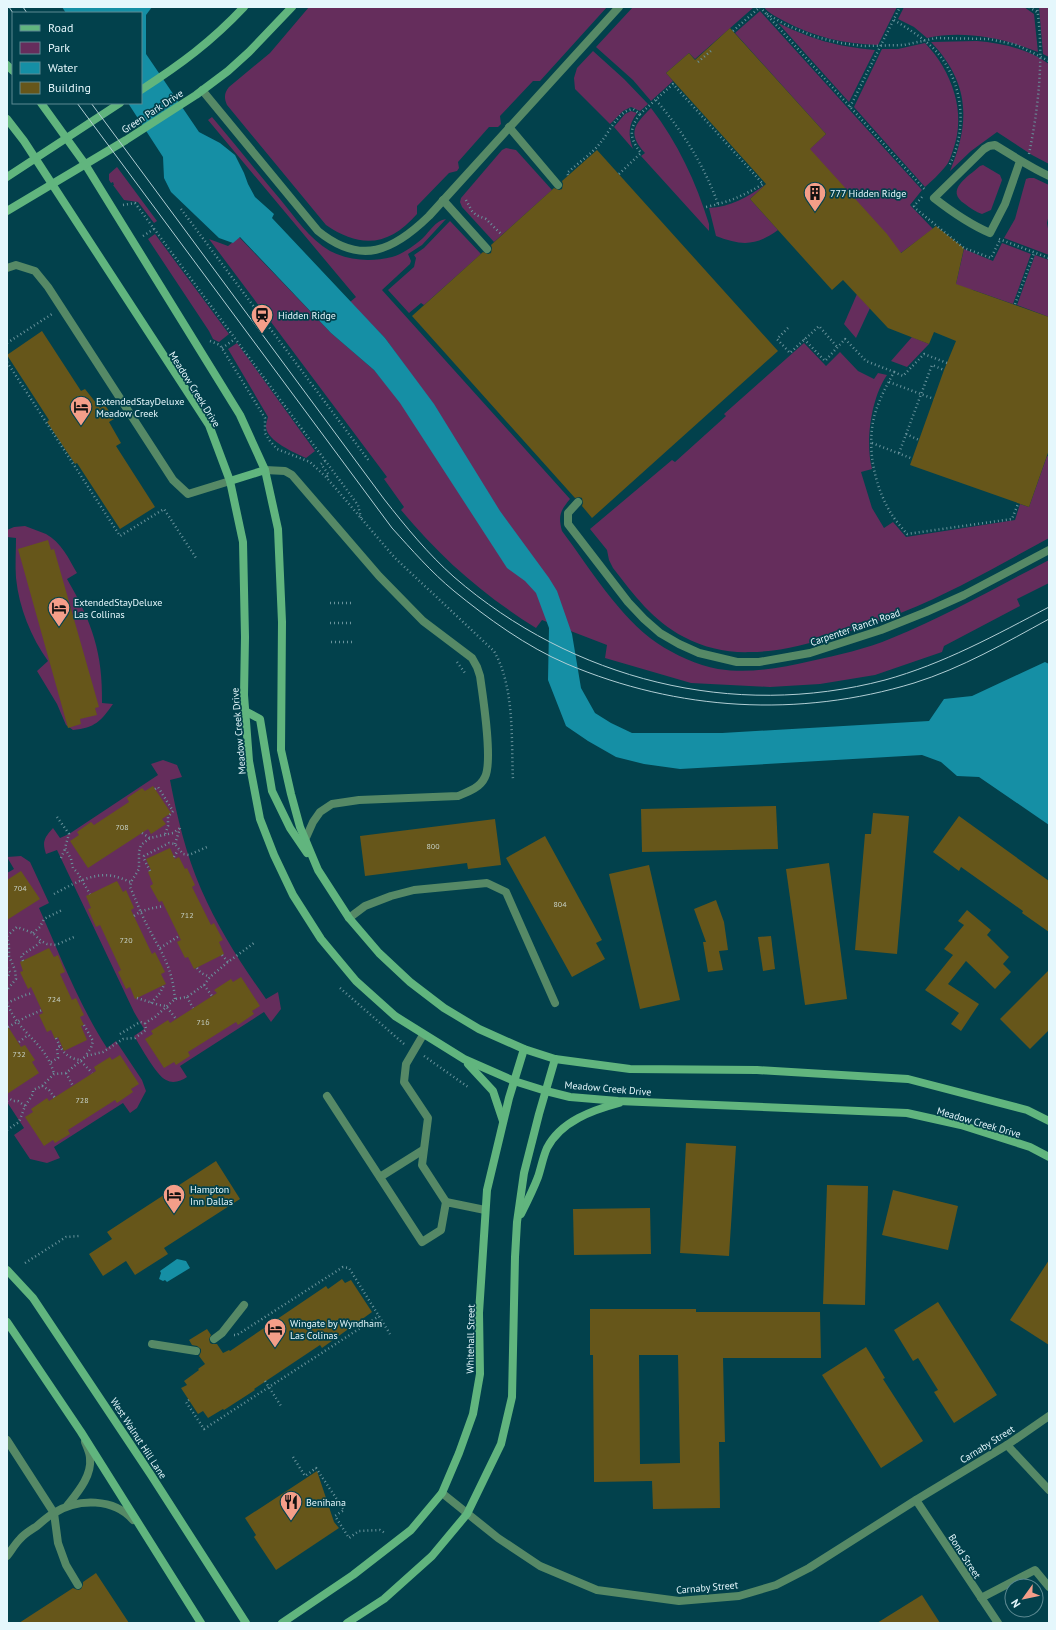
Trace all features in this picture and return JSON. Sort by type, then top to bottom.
[{"type":"street","points":[[142,89],[176,68],[205,45],[244,7]]},
{"type":"street","name":"Green Park Drive","points":[[7,212],[126,140],[199,93],[228,72],[292,7]]},
{"type":"street","points":[[199,93],[318,231],[339,246],[361,251],[386,248],[400,241],[412,232],[443,200],[619,7]]},
{"type":"street","name":"Meadow Creek Drive","points":[[42,104],[85,164],[240,416],[264,470],[278,528],[282,622],[281,750],[291,794],[300,827],[318,870],[349,918],[380,953],[410,982],[444,1008],[479,1029],[524,1049],[554,1059],[630,1069],[757,1070],[908,1080],[1026,1110],[1049,1121]]},
{"type":"street","points":[[7,177],[118,105]]},
{"type":"street","name":"Meadow Creek Drive","points":[[7,119],[35,159],[208,425],[230,481],[243,542],[245,711],[248,761],[260,819],[274,855],[293,895],[321,939],[356,981],[395,1016],[464,1060],[514,1081],[546,1091],[570,1096],[625,1101],[907,1113],[961,1125],[1030,1147],[1049,1157]]},
{"type":"street","points":[[509,127],[558,185]]},
{"type":"street","points":[[1023,163],[1005,204],[990,233],[957,216],[934,198],[989,146],[995,145],[1023,163],[1049,176]]},
{"type":"street","points":[[443,200],[486,249]]},
{"type":"street","points":[[7,268],[16,265],[35,271],[61,308],[173,480],[188,494],[264,470],[285,471],[292,475],[379,576],[423,621],[472,658],[477,667],[480,676],[488,755],[485,777],[472,791],[458,796],[359,800],[332,804],[320,812],[313,822],[305,840]]},
{"type":"street","name":"Carpenter Ranch Road","points":[[578,502],[568,513],[568,524],[624,596],[644,619],[660,633],[679,644],[699,653],[737,662],[759,662],[810,653],[881,630],[926,612],[964,594],[1049,550]]},
{"type":"street","points":[[245,711],[260,718],[272,791],[290,828],[318,870]]},
{"type":"street","points":[[349,918],[365,906],[414,890],[487,883],[506,892],[555,1003]]},
{"type":"street","points":[[327,1096],[422,1242],[441,1230],[446,1202],[422,1165],[428,1118],[404,1082],[406,1064],[423,1035]]},
{"type":"street","name":"Whitehall Street","points":[[282,1623],[353,1575],[411,1530],[442,1493],[459,1453],[473,1414],[480,1374],[479,1313],[487,1190],[503,1122],[524,1049]]},
{"type":"street","points":[[347,1623],[384,1599],[432,1556],[467,1514],[501,1444],[512,1397],[517,1222],[524,1173],[554,1059]]},
{"type":"street","points":[[464,1060],[479,1074],[493,1091],[503,1122]]},
{"type":"street","points":[[517,1222],[538,1178],[548,1147],[562,1128],[595,1110],[625,1101]]},
{"type":"street","points":[[380,1177],[424,1150]]},
{"type":"street","points":[[446,1202],[485,1210]]},
{"type":"street","name":"West Walnut Hill Lane","points":[[7,1270],[33,1298],[151,1475],[246,1623]]},
{"type":"street","points":[[214,1339],[222,1333],[244,1304]]},
{"type":"street","points":[[7,1322],[81,1432],[201,1623]]},
{"type":"street","points":[[152,1344],[196,1351]]},
{"type":"street","name":"Carnaby Street","points":[[442,1493],[498,1538],[540,1566],[597,1590],[679,1601],[739,1596],[776,1585],[809,1568],[916,1500],[1008,1445],[1049,1416]]},
{"type":"street","points":[[67,1506],[83,1484],[88,1472],[90,1457],[81,1432]]},
{"type":"street","points":[[7,1440],[54,1512],[58,1543],[66,1565],[78,1585]]},
{"type":"street","points":[[1008,1445],[1049,1490]]},
{"type":"street","name":"Bond Street","points":[[916,1500],[998,1623]]},
{"type":"street","points":[[7,1556],[20,1538],[54,1512],[67,1506],[82,1503],[97,1502],[112,1505],[126,1512],[144,1532]]},
{"type":"street","points":[[982,1598],[1035,1570],[1049,1587]]},
{"type":"path","points":[[733,31],[760,7],[850,108],[934,198]]},
{"type":"path","points":[[850,108],[900,7]]},
{"type":"path","points":[[1029,7],[1038,13]]},
{"type":"path","points":[[1023,163],[1036,120],[1040,86],[1037,7]]},
{"type":"path","points":[[767,14],[786,25],[828,40],[863,46],[904,45],[936,38],[989,39],[1017,45],[1049,60]]},
{"type":"path","points":[[698,62],[712,50]]},
{"type":"path","points":[[618,174],[641,153],[633,143],[632,132],[635,121],[640,114],[674,84],[763,184],[746,195],[730,202],[706,207]]},
{"type":"path","points":[[656,100],[672,119],[691,147],[705,172],[718,204]]},
{"type":"path","points":[[568,175],[566,173],[601,143],[624,112],[633,109],[640,114]]},
{"type":"path","points":[[466,200],[476,215],[486,219],[502,235]]},
{"type":"path","points":[[126,211],[122,205],[135,204],[358,505],[362,519]]},
{"type":"path","points":[[181,209],[369,461]]},
{"type":"path","points":[[138,230],[142,237],[154,229]]},
{"type":"path","points":[[990,233],[1003,241],[1049,258]]},
{"type":"path","points":[[1015,304],[1034,253]]},
{"type":"path","points":[[7,343],[61,308]]},
{"type":"path","points":[[788,328],[777,339],[790,353],[819,326],[838,348]]},
{"type":"path","points":[[206,336],[210,342],[220,345],[222,348],[265,418],[265,433],[277,449],[310,462],[326,477],[395,558],[494,651],[501,662],[507,684],[513,780]]},
{"type":"path","points":[[222,348],[235,339]]},
{"type":"path","points":[[804,339],[825,361],[846,339],[866,361],[903,376],[924,354],[947,363]]},
{"type":"path","points":[[7,362],[120,536],[164,509],[196,558]]},
{"type":"path","points":[[899,453],[932,365],[944,370]]},
{"type":"path","points":[[894,372],[877,406],[873,423],[872,443],[874,467],[880,489],[891,514],[907,534],[1012,519],[1018,504]]},
{"type":"path","points":[[888,382],[934,400]]},
{"type":"path","points":[[906,434],[919,440]]},
{"type":"path","points":[[872,443],[913,458]]},
{"type":"path","points":[[325,461],[321,464],[329,475],[326,477]]},
{"type":"path","points":[[330,603],[353,603]]},
{"type":"path","points":[[330,623],[354,623]]},
{"type":"path","points":[[331,642],[354,642]]},
{"type":"path","points":[[155,789],[158,787],[173,811],[168,817],[168,826],[165,834]]},
{"type":"path","points":[[57,817],[68,834],[61,858]]},
{"type":"path","points":[[175,999],[172,976],[168,964],[140,911],[130,886],[139,869],[139,852],[141,845],[150,838],[165,834],[173,834],[180,828],[175,844],[178,850],[189,855],[207,847]]},
{"type":"path","points":[[142,833],[150,838]]},
{"type":"path","points":[[150,871],[144,856],[169,843],[175,844]]},
{"type":"path","points":[[65,848],[71,859],[73,868],[90,894]]},
{"type":"path","points":[[174,857],[178,850]]},
{"type":"path","points":[[54,894],[81,880],[99,876],[113,876],[131,882]]},
{"type":"path","points":[[134,916],[140,911],[164,906]]},
{"type":"path","points":[[33,933],[40,927],[44,919],[62,910]]},
{"type":"path","points":[[7,990],[16,979],[15,970],[8,956],[9,944],[7,936],[17,927],[33,933],[41,941],[47,944],[56,945],[74,937]]},
{"type":"path","points":[[160,948],[179,936]]},
{"type":"path","points":[[22,961],[21,956],[27,950],[37,946],[41,941]]},
{"type":"path","points":[[120,1034],[140,1022],[145,1023],[155,1017],[175,999],[187,997],[204,985],[228,962],[254,943]]},
{"type":"path","points":[[222,955],[228,962]]},
{"type":"path","points":[[7,968],[10,972],[7,978]]},
{"type":"path","points":[[197,968],[201,973],[210,978]]},
{"type":"path","points":[[151,1003],[160,993],[164,985]]},
{"type":"path","points":[[204,985],[212,996]]},
{"type":"path","points":[[340,988],[360,1007]]},
{"type":"path","points":[[33,993],[25,995],[7,1005],[17,1022],[47,1055],[51,1062],[54,1074]]},
{"type":"path","points":[[187,997],[193,1008]]},
{"type":"path","points":[[137,998],[166,1006],[176,1019]]},
{"type":"path","points":[[8,1027],[42,1010]]},
{"type":"path","points":[[7,1130],[20,1122],[25,1106],[33,1094],[33,1090],[42,1086],[54,1074],[66,1073],[86,1056],[103,1052],[123,1039],[135,1038],[146,1030],[145,1023]]},
{"type":"path","points":[[84,1026],[93,1041],[86,1056]]},
{"type":"path","points":[[18,1042],[24,1040],[28,1035]]},
{"type":"path","points":[[56,1038],[66,1056],[72,1059],[80,1060],[92,1074]]},
{"type":"path","points":[[51,1062],[58,1058],[57,1048],[60,1046]]},
{"type":"path","points":[[66,1073],[73,1086]]},
{"type":"path","points":[[42,1086],[49,1090],[54,1098]]},
{"type":"path","points":[[7,1101],[18,1101],[25,1106]]},
{"type":"path","points":[[25,1263],[66,1237],[79,1236]]},
{"type":"path","points":[[222,1333],[237,1336],[343,1267],[349,1268],[390,1334]]},
{"type":"path","points":[[189,1400],[186,1402],[204,1429],[379,1316]]},
{"type":"path","points":[[265,1381],[281,1406]]},
{"type":"path","points":[[293,1457],[305,1476],[316,1468],[344,1510],[335,1516],[349,1538],[359,1531],[380,1530],[385,1533]]},
{"type":"green space","points":[[309,7],[607,7],[540,81],[533,81],[500,116],[501,124],[498,127],[489,127],[458,162],[459,168],[457,171],[449,173],[417,206],[417,214],[406,225],[396,233],[385,238],[363,241],[339,233],[326,225],[227,105],[225,100],[225,93],[227,89],[270,53]]},
{"type":"green space","points":[[633,7],[754,7],[695,59],[689,53],[666,73],[673,81],[651,101],[633,80],[596,47]]},
{"type":"green space","points":[[764,7],[897,7],[878,45],[830,39],[806,31],[795,27],[770,13]]},
{"type":"green space","points":[[904,7],[1024,7],[1034,14],[1038,52],[997,39],[969,35],[927,38],[914,27],[898,19]]},
{"type":"green space","points":[[1039,7],[1049,7],[1049,57],[1043,54]]},
{"type":"green space","points":[[760,11],[922,190],[910,205],[933,229],[886,264],[805,153],[826,134],[735,33]]},
{"type":"green space","points":[[778,23],[814,38],[836,44],[875,50],[849,102]]},
{"type":"green space","points":[[977,41],[996,43],[1024,51],[1049,64],[1049,164],[1032,155],[997,132],[971,151],[950,171],[957,153],[961,135],[963,103],[953,72],[944,57],[931,42]]},
{"type":"green space","points":[[925,43],[943,66],[949,79],[957,107],[958,122],[957,136],[949,161],[925,187],[854,107],[882,49],[898,49]]},
{"type":"green space","points":[[593,51],[624,79],[648,104],[640,111],[631,107],[623,111],[610,124],[575,89],[574,78],[577,68]]},
{"type":"green space","points":[[651,108],[670,135],[685,163],[704,208],[709,224],[709,231],[641,156],[645,153],[636,140],[635,129],[640,119]]},
{"type":"green space","points":[[631,111],[637,113],[630,126],[630,139],[633,149],[614,127],[625,114]]},
{"type":"green space","points":[[212,117],[309,234],[330,251],[345,257],[361,260],[376,260],[392,257],[413,246],[436,224],[446,219],[422,245],[408,254],[411,261],[410,264],[382,290],[570,499],[564,507],[560,517],[562,531],[606,591],[630,620],[657,643],[671,652],[694,662],[718,669],[753,671],[788,666],[852,651],[892,638],[952,611],[1049,560],[1049,583],[1017,599],[1020,606],[944,646],[942,652],[875,675],[820,684],[770,687],[691,683],[605,658],[607,645],[542,620],[536,628],[498,602],[464,575],[447,560],[401,510],[404,507],[384,479],[387,477],[209,239],[228,246],[239,237],[331,333],[374,370],[384,382],[406,367],[385,338],[350,302],[356,297],[208,120]]},
{"type":"green space","points":[[506,148],[516,150],[552,190],[494,242],[462,207],[460,202],[461,198],[502,150]]},
{"type":"green space","points":[[983,165],[1000,175],[1002,180],[991,210],[982,214],[973,210],[959,199],[957,189],[964,179]]},
{"type":"green space","points":[[117,167],[157,221],[154,223],[138,202],[124,200],[113,185],[113,182],[111,183],[109,180],[109,174]]},
{"type":"green space","points":[[1034,178],[1049,185],[1049,214],[1047,223],[1049,234],[1049,255],[1004,238],[1015,219],[1026,179]]},
{"type":"green space","points":[[766,184],[750,199],[778,230],[763,239],[748,243],[734,242],[716,236],[709,208],[725,206],[753,193]]},
{"type":"green space","points":[[450,221],[481,254],[424,305],[421,303],[409,313],[388,290],[414,267],[416,258],[414,255],[424,248]]},
{"type":"green space","points":[[155,234],[229,334],[219,342],[213,339],[148,239]]},
{"type":"green space","points":[[1002,243],[1031,254],[1013,304],[973,290],[955,288],[964,249],[993,261]]},
{"type":"green space","points":[[1035,255],[1049,260],[1049,317],[1017,305]]},
{"type":"green space","points":[[857,294],[870,308],[856,338],[844,324]]},
{"type":"green space","points":[[912,337],[929,344],[907,367],[891,361]]},
{"type":"green space","points":[[237,343],[315,451],[306,458],[276,442],[268,432],[266,427],[268,417],[228,349]]},
{"type":"green space","points":[[804,343],[826,366],[840,352],[858,371],[874,379],[878,373],[887,375],[877,396],[871,420],[869,446],[872,469],[861,472],[872,508],[884,528],[893,522],[906,537],[1015,520],[1020,504],[1029,507],[1047,456],[1049,457],[1049,538],[940,596],[869,625],[814,642],[772,651],[725,651],[708,647],[673,631],[645,607],[613,568],[609,560],[607,550],[590,529],[672,460],[675,462],[726,416],[724,414]]},
{"type":"green space","name":"ExtendedStayDeluxe Las Collinas","points":[[25,526],[51,537],[64,551],[77,573],[67,579],[83,609],[94,638],[98,653],[102,685],[102,703],[113,704],[97,723],[81,729],[73,730],[66,725],[57,704],[37,671],[48,661],[31,632],[20,600],[16,578],[16,538],[7,537],[7,530],[14,527]]},
{"type":"green space","points":[[163,760],[177,765],[182,777],[170,780],[186,849],[201,889],[230,946],[248,973],[266,999],[278,992],[281,1009],[271,1022],[264,1012],[180,1066],[187,1077],[180,1081],[174,1082],[166,1080],[158,1073],[134,1036],[144,1029],[134,1012],[57,850],[46,854],[44,846],[46,837],[53,828],[60,838],[69,834],[158,775],[151,764]]},
{"type":"green space","points":[[21,856],[30,862],[49,903],[39,908],[70,980],[97,1032],[107,1048],[116,1041],[142,1080],[146,1091],[137,1108],[130,1113],[123,1103],[54,1147],[60,1158],[47,1163],[30,1159],[14,1135],[24,1128],[7,1102],[7,873],[14,869],[7,857]]},
{"type":"water","points":[[62,7],[152,7],[146,15],[146,54],[199,132],[220,143],[235,155],[255,197],[274,214],[272,218],[385,338],[434,404],[500,511],[549,578],[557,591],[572,634],[581,688],[595,713],[632,733],[722,733],[929,721],[944,699],[972,696],[1045,662],[1049,664],[1049,825],[979,777],[957,776],[941,762],[922,755],[680,769],[644,764],[616,757],[566,726],[548,680],[549,628],[536,593],[525,581],[507,568],[400,403],[374,370],[331,333],[240,237],[233,243],[219,238],[171,192],[164,178],[163,157],[129,104],[142,104],[142,12],[65,12]]},
{"type":"water","points":[[177,1259],[186,1261],[190,1268],[167,1282],[159,1279],[161,1273],[160,1271]]},
{"type":"building","name":"777 Hidden Ridge","points":[[730,28],[826,134],[810,149],[887,234],[901,253],[936,226],[964,248],[956,284],[1049,317],[1049,450],[1029,507],[910,465],[956,341],[934,332],[929,344],[888,328],[843,280],[832,290],[750,199],[766,184],[666,73],[689,53],[695,60]]},
{"type":"building","points":[[597,150],[778,351],[592,518],[582,506],[582,498],[575,498],[412,316],[483,252],[488,254],[491,253],[491,245],[554,188],[559,190],[562,189],[562,181]]},
{"type":"building","name":"ExtendedStayDeluxe Meadow Creek","points":[[42,331],[81,391],[85,389],[100,408],[105,405],[114,419],[109,422],[121,443],[116,446],[155,507],[120,529],[77,463],[75,464],[47,422],[49,420],[7,355]]},
{"type":"building","name":"ExtendedStayDeluxe Las Collinas","points":[[48,540],[51,550],[54,549],[99,707],[95,708],[97,715],[80,719],[81,724],[68,728],[18,549]]},
{"type":"building","points":[[153,786],[171,813],[162,819],[166,824],[151,834],[148,829],[88,868],[70,841],[79,835],[77,832],[91,822],[94,825],[129,802],[127,798],[142,788],[145,791]]},
{"type":"building","points":[[776,806],[778,849],[642,852],[641,809]]},
{"type":"building","points":[[873,813],[909,816],[897,954],[855,950],[865,834],[871,834]]},
{"type":"building","points":[[959,816],[1049,881],[1049,932],[1022,913],[1023,911],[961,867],[959,871],[933,852]]},
{"type":"building","points":[[495,819],[501,865],[468,869],[467,863],[365,876],[360,836]]},
{"type":"building","points":[[545,836],[602,940],[596,943],[605,959],[572,977],[506,858]]},
{"type":"building","points":[[170,848],[175,859],[179,857],[185,869],[187,868],[195,885],[192,887],[211,925],[214,923],[223,940],[219,942],[224,954],[194,969],[188,957],[185,958],[177,942],[181,940],[162,901],[159,902],[150,886],[153,884],[148,872],[151,870],[146,859]]},
{"type":"building","points":[[829,863],[847,999],[805,1005],[786,869]]},
{"type":"building","points":[[649,865],[680,1000],[640,1009],[609,874]]},
{"type":"building","points":[[21,871],[40,899],[7,920],[7,880]]},
{"type":"building","points":[[117,881],[123,892],[126,890],[134,908],[131,910],[152,954],[155,952],[165,972],[161,974],[166,984],[135,999],[130,987],[126,989],[118,972],[121,970],[100,925],[96,927],[88,909],[91,908],[86,896]]},
{"type":"building","points":[[716,900],[724,922],[728,950],[719,951],[723,970],[708,972],[703,942],[706,942],[694,909]]},
{"type":"building","points":[[967,910],[991,930],[987,935],[1009,957],[1003,964],[1011,972],[995,989],[966,961],[948,984],[979,1004],[961,1031],[951,1024],[959,1013],[925,990],[953,955],[944,949],[964,925],[958,921]]},
{"type":"building","points":[[771,936],[775,969],[763,971],[758,937]]},
{"type":"building","points":[[49,948],[54,957],[58,955],[65,972],[60,974],[72,1000],[76,998],[84,1015],[80,1017],[84,1025],[81,1026],[87,1040],[64,1051],[58,1037],[55,1039],[51,1030],[47,1032],[39,1015],[43,1013],[31,987],[28,989],[20,972],[23,971],[20,962]]},
{"type":"building","points":[[1049,970],[1049,1030],[1030,1049],[1000,1019]]},
{"type":"building","points":[[241,977],[260,1006],[252,1011],[254,1014],[238,1025],[236,1022],[188,1052],[190,1056],[176,1065],[174,1062],[164,1068],[145,1039],[153,1034],[151,1031],[168,1020],[170,1023],[217,993],[214,990],[231,979],[233,982]]},
{"type":"building","points":[[7,1025],[21,1047],[25,1045],[35,1060],[32,1062],[39,1073],[7,1094]]},
{"type":"building","points":[[120,1055],[139,1084],[131,1089],[133,1092],[117,1103],[115,1100],[68,1130],[70,1134],[55,1143],[53,1140],[44,1146],[25,1117],[33,1112],[31,1109],[47,1098],[49,1101],[96,1071],[94,1067],[110,1057],[112,1060]]},
{"type":"building","points":[[686,1143],[736,1146],[729,1256],[680,1253]]},
{"type":"building","name":"Hampton Inn Dallas","points":[[216,1161],[240,1199],[164,1248],[168,1254],[135,1275],[126,1261],[103,1276],[89,1254],[112,1239],[107,1232]]},
{"type":"building","points":[[827,1185],[868,1186],[865,1305],[823,1304]]},
{"type":"building","points":[[893,1190],[958,1206],[948,1250],[882,1235]]},
{"type":"building","points":[[650,1208],[651,1254],[574,1255],[573,1209]]},
{"type":"building","points":[[1049,1260],[1049,1345],[1010,1320]]},
{"type":"building","name":"Wingate by Wyndham Las Colinas","points":[[342,1279],[345,1283],[351,1280],[372,1312],[322,1348],[320,1345],[224,1410],[223,1409],[208,1418],[203,1411],[198,1414],[181,1388],[187,1385],[184,1381],[205,1364],[199,1356],[201,1349],[192,1345],[189,1340],[207,1329],[211,1335],[209,1339],[210,1343],[217,1344],[223,1353],[229,1350],[230,1351],[326,1286],[328,1289]]},
{"type":"building","points":[[938,1302],[997,1395],[954,1423],[934,1392],[938,1390],[918,1358],[913,1361],[894,1330]]},
{"type":"building","points":[[590,1309],[696,1309],[696,1312],[820,1312],[821,1358],[723,1358],[725,1442],[719,1442],[720,1508],[653,1509],[652,1481],[594,1482],[593,1355],[590,1355]],"holes":[[[639,1355],[678,1355],[680,1463],[640,1464]]]},
{"type":"building","points":[[866,1347],[885,1378],[883,1379],[923,1441],[881,1468],[822,1375]]},
{"type":"building","name":"Benihana","points":[[317,1471],[334,1522],[339,1528],[276,1570],[254,1537],[256,1535],[245,1518]]},
{"type":"building","points":[[96,1573],[129,1623],[19,1623],[73,1588],[78,1590],[81,1589],[83,1582]]},
{"type":"building","points":[[922,1595],[940,1623],[877,1623]]},
{"type":"tram line","points":[[9,7],[12,12]]},
{"type":"tram line","points":[[23,7],[26,12]]},
{"type":"tram line","points":[[78,104],[392,528],[414,553],[454,591],[522,641],[552,657],[609,680],[652,692],[695,700],[739,704],[783,705],[827,701],[871,694],[914,683],[949,670],[1000,646],[1049,619]]},
{"type":"tram line","points":[[92,104],[384,499],[426,550],[454,577],[500,613],[550,642],[603,665],[657,682],[713,692],[770,695],[828,691],[885,680],[928,666],[969,648],[1049,607]]},
{"type":"place","name":"777 Hidden Ridge","points":[[815,212]]},
{"type":"place","name":"Hidden Ridge","points":[[262,334]]},
{"type":"place","name":"ExtendedStayDeluxe Meadow Creek","points":[[81,426]]},
{"type":"place","name":"ExtendedStayDeluxe Las Collinas","points":[[59,628]]},
{"type":"place","name":"Hampton Inn Dallas","points":[[174,1214]]},
{"type":"place","name":"Wingate by Wyndham Las Colinas","points":[[275,1348]]},
{"type":"place","name":"Benihana","points":[[291,1522]]}]
